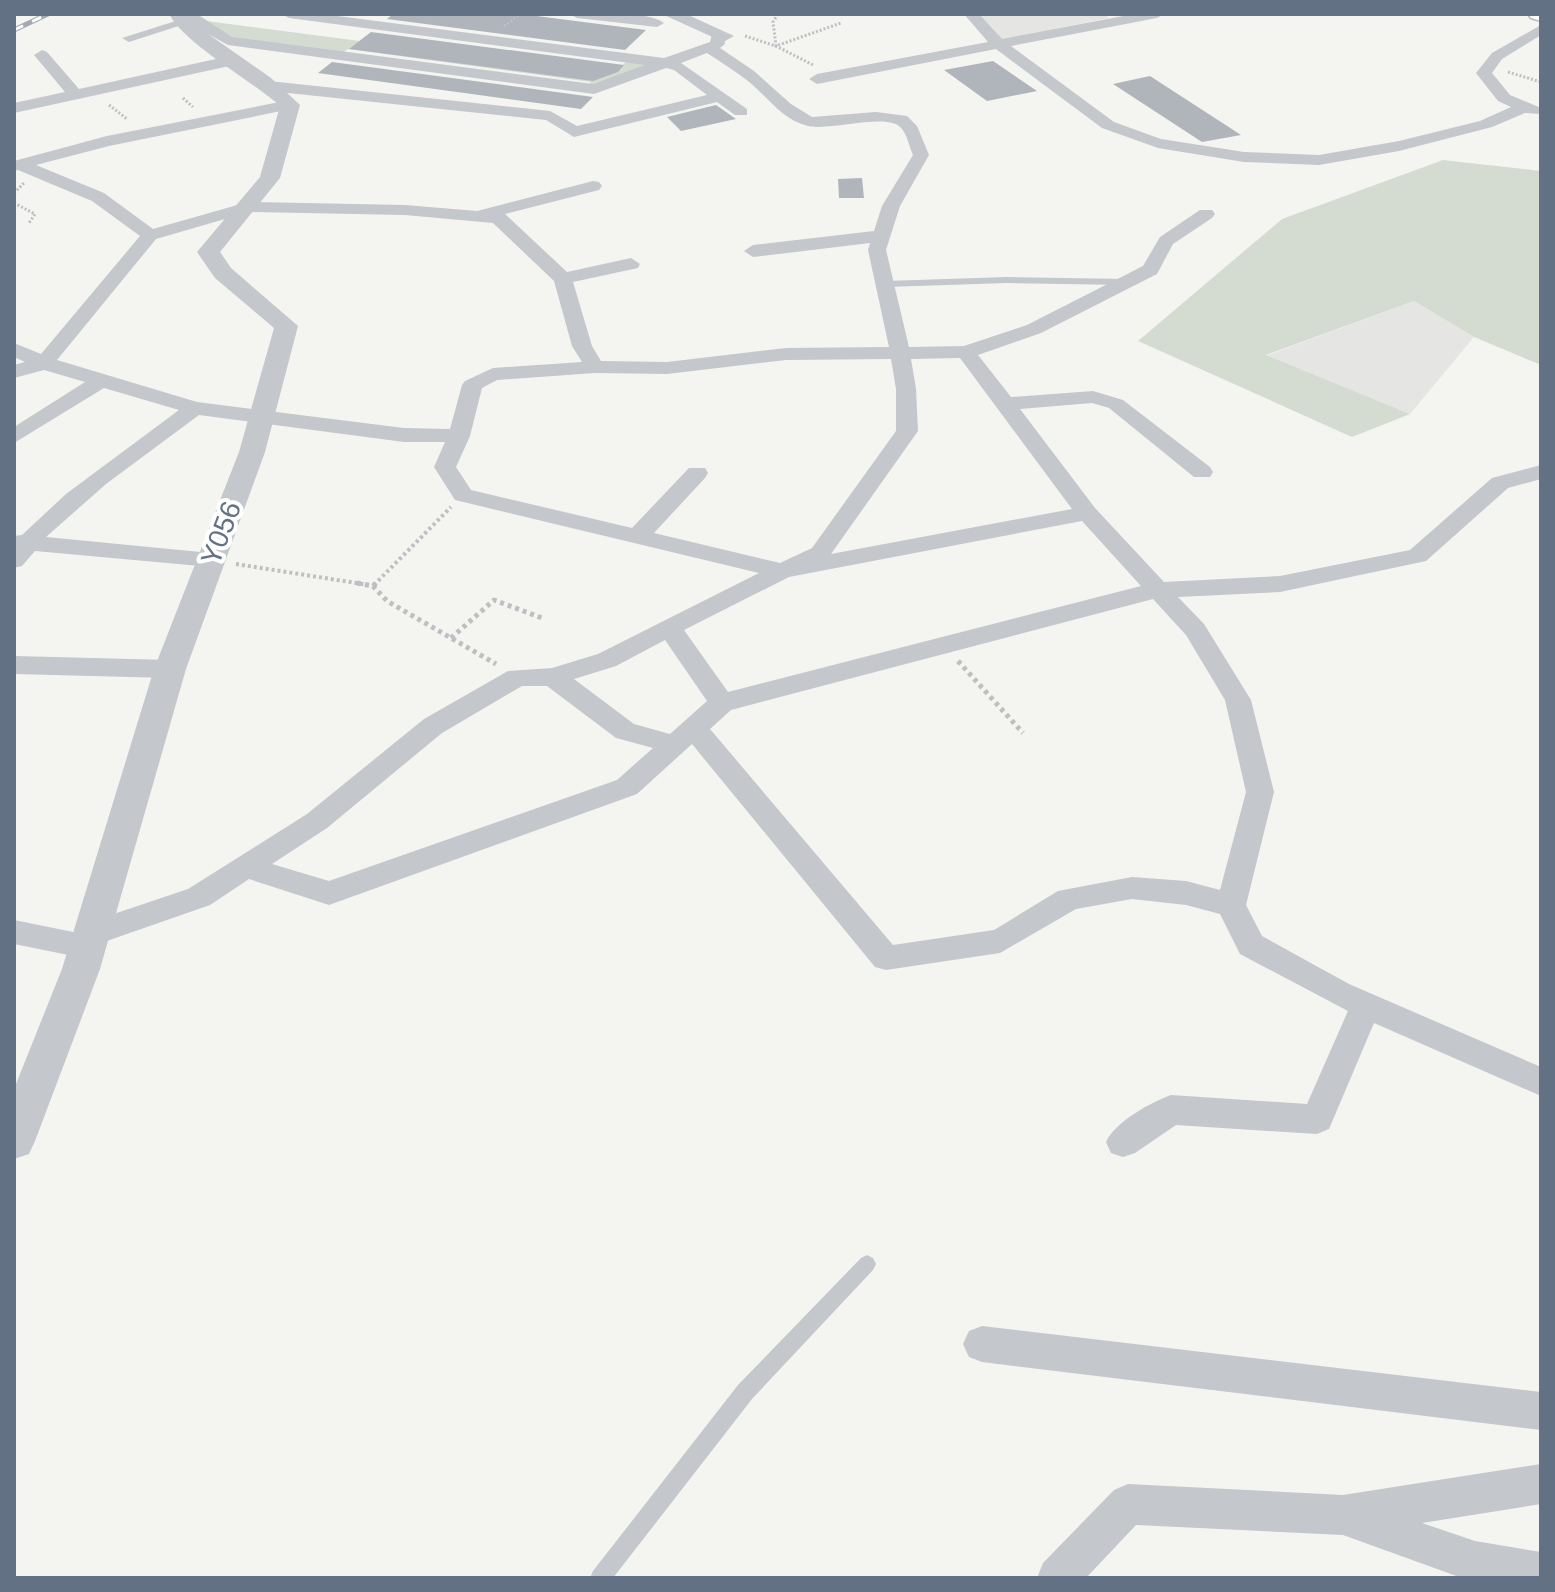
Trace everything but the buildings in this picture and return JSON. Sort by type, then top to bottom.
[{"type":"street","points":[[289,14],[374,19],[664,63],[679,67],[741,112]]},
{"type":"street","points":[[14,932],[90,940],[199,897],[317,821],[433,726],[517,677],[553,677],[607,660],[820,553],[907,431],[906,389],[900,351],[877,250],[891,206],[921,155],[908,124],[901,119],[873,116],[835,124],[810,122],[788,112],[714,36],[664,19],[577,14]]},
{"type":"street","points":[[971,14],[1000,45],[1108,125],[1158,143],[1244,157],[1319,160],[1373,151],[1486,124],[1524,107]]},
{"type":"street","points":[[817,79],[1157,14]]},
{"type":"street","points":[[129,38],[183,17],[228,41],[594,89],[664,63],[714,36]]},
{"type":"street","points":[[183,17],[280,96]]},
{"type":"street","points":[[1541,29],[1497,56],[1484,73],[1504,98],[1541,112]]},
{"type":"street","points":[[42,55],[82,91]]},
{"type":"street","points":[[14,108],[234,60]]},
{"type":"street","points":[[17,166],[280,96],[550,116],[574,132],[721,96]]},
{"type":"street","name":"Y056","points":[[14,1141],[21,1106],[90,940],[170,669],[252,452],[286,326],[223,273],[208,252],[270,178],[280,96]]},
{"type":"street","points":[[17,166],[98,197],[150,235]]},
{"type":"street","points":[[478,216],[593,186]]},
{"type":"street","points":[[14,372],[44,363],[150,235],[248,207],[405,210],[498,218],[563,279],[582,346],[595,367]]},
{"type":"street","points":[[1087,513],[782,571],[463,495],[445,467],[459,436],[472,385],[493,374],[595,367],[667,368],[786,354],[966,352],[1034,329],[1150,270],[1166,241],[1206,214]]},
{"type":"street","points":[[753,251],[881,236]]},
{"type":"street","points":[[563,279],[631,264]]},
{"type":"street","points":[[14,349],[44,363],[195,408],[404,435],[459,436]]},
{"type":"street","points":[[966,352],[1087,513],[1195,630],[1238,700],[1260,792],[1231,905],[1251,945],[1366,1006],[1541,1082]]},
{"type":"street","points":[[14,436],[102,380]]},
{"type":"street","points":[[1005,404],[1093,397],[1116,404],[1202,472]]},
{"type":"street","points":[[18,549],[90,487],[195,408]]},
{"type":"street","points":[[245,867],[329,893],[627,787],[722,703],[1157,590],[1280,584],[1418,556],[1500,483],[1541,472]]},
{"type":"street","points":[[638,536],[697,473]]},
{"type":"street","points":[[18,549],[211,560]]},
{"type":"street","points":[[669,628],[722,703]]},
{"type":"street","points":[[14,665],[170,669]]},
{"type":"street","points":[[553,677],[625,731],[684,736],[886,958],[1000,941],[1069,899],[1132,888],[1186,893],[1231,905]]},
{"type":"street","points":[[1123,1142],[1171,1110],[1317,1119],[1366,1006]]},
{"type":"street","points":[[982,1344],[1541,1411]]},
{"type":"street","points":[[1058,1578],[1128,1504],[1343,1515],[1541,1484]]},
{"type":"street","points":[[1343,1515],[1475,1562],[1541,1573]]},
{"type":"lane","points":[[886,284],[1007,280],[1127,282]]},
{"type":"lane","points":[[600,1578],[745,1392],[867,1264]]},
{"type":"path","points":[[776,46],[773,22],[778,14]]},
{"type":"path","points":[[776,46],[841,23]]},
{"type":"path","points":[[714,36],[733,32],[776,46],[834,76]]},
{"type":"path","points":[[1489,67],[1541,82]]},
{"type":"path","points":[[82,91],[140,134]]},
{"type":"path","points":[[14,203],[35,214],[29,223]]},
{"type":"path","points":[[373,586],[463,495]]},
{"type":"path","points":[[211,560],[373,586],[387,601],[517,677]]},
{"type":"path","points":[[451,638],[494,600],[542,618]]},
{"type":"path","points":[[944,646],[1023,733]]},
{"type":"shaded area","points":[[975,14],[1104,14],[1109,18],[999,40]]},
{"type":"shaded area","points":[[199,20],[613,74],[629,59],[650,65],[587,86],[591,82],[348,49],[341,54],[231,40]]},
{"type":"shaded area","points":[[1443,160],[1541,171],[1541,365],[1474,337],[1414,301],[1266,355],[1410,414],[1352,437],[1138,341],[1282,219]]},
{"type":"shaded area","points":[[1414,301],[1474,337],[1410,414],[1265,356]]},
{"type":"railway","points":[[14,30],[48,14]]}]
